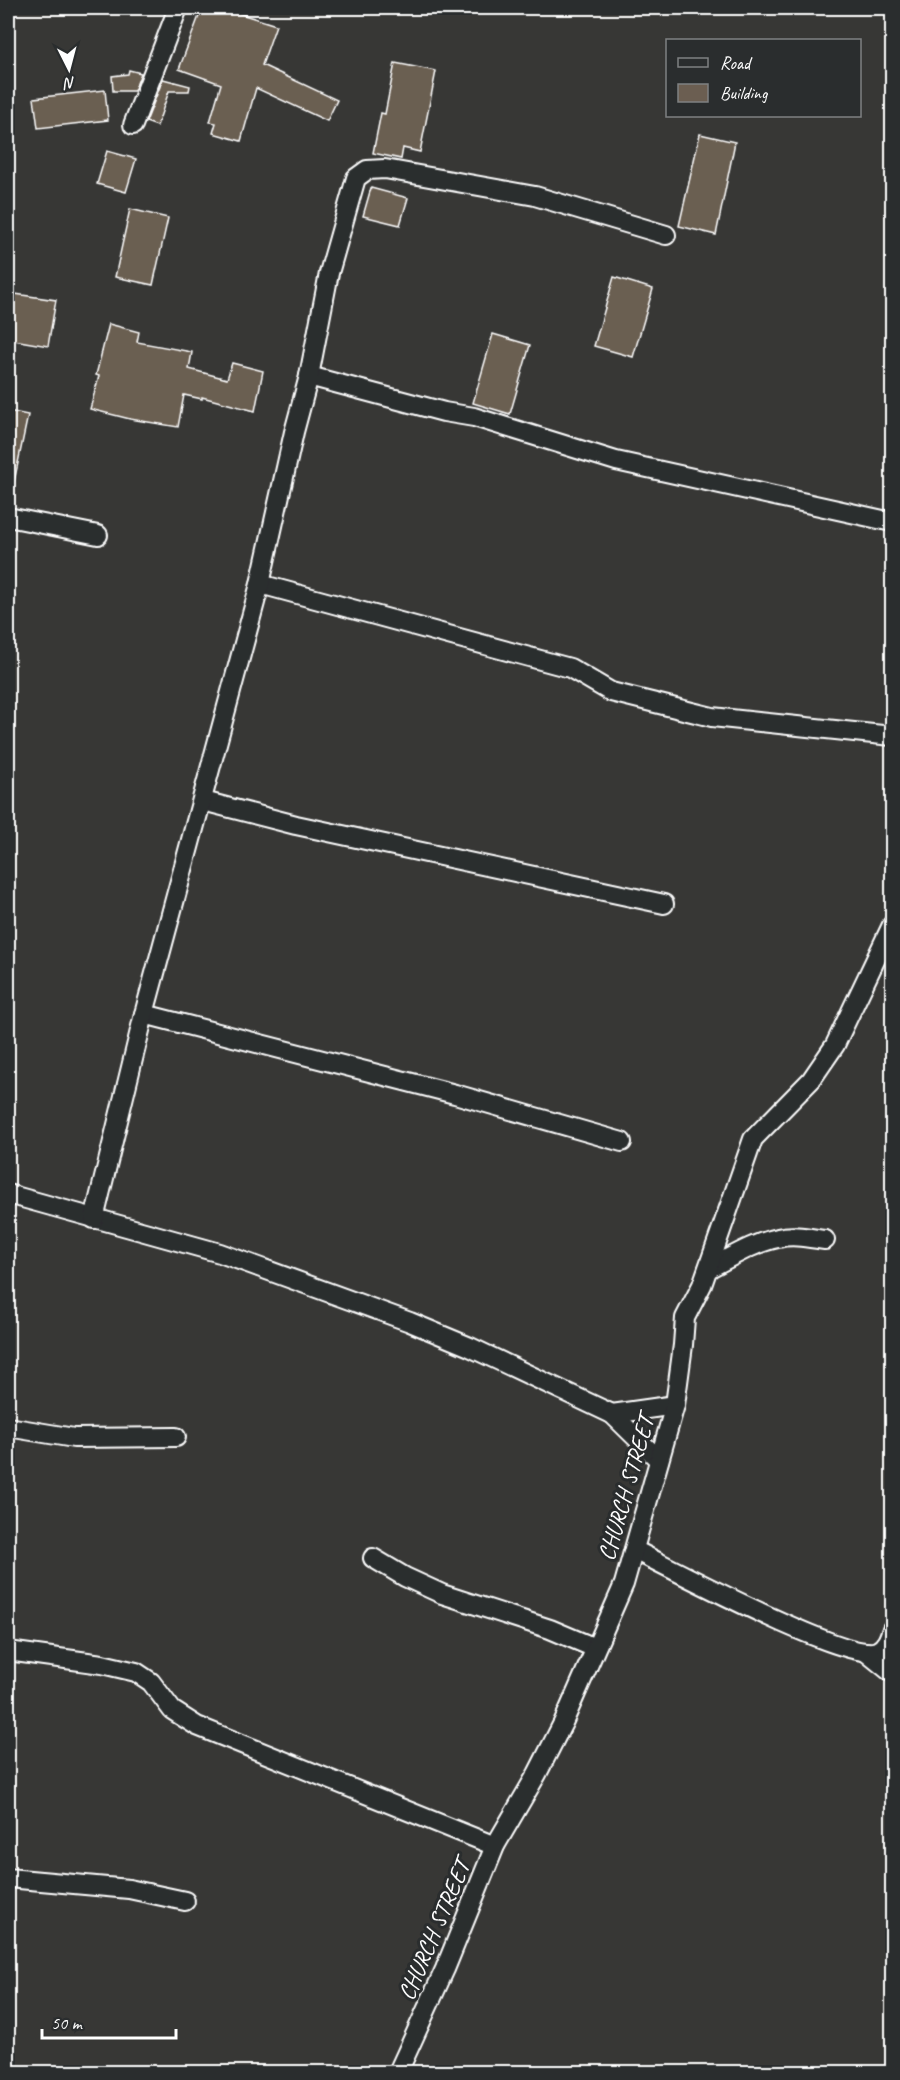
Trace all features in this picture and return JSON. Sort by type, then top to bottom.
[{"type":"street","points":[[133,125],[178,8]]},
{"type":"street","points":[[94,1219],[144,1014],[260,584],[309,376],[328,273],[356,178],[367,170],[385,169],[535,196],[666,235]]},
{"type":"street","points":[[309,376],[444,412],[474,417],[616,461],[892,522]]},
{"type":"street","points":[[8,517],[98,535]]},
{"type":"street","points":[[260,584],[390,617],[570,668],[611,692],[655,704],[712,717],[892,736]]},
{"type":"street","points":[[203,801],[296,825],[664,904]]},
{"type":"street","name":"CHURCH STREET","points":[[398,2073],[445,1969],[495,1846],[537,1774],[624,1584],[675,1405],[684,1346],[685,1318],[702,1285],[753,1139],[811,1080],[835,1045],[892,925]]},
{"type":"street","points":[[144,1014],[455,1094],[622,1142]]},
{"type":"street","points":[[8,1194],[220,1253],[410,1322],[470,1347],[612,1414],[658,1460]]},
{"type":"street","points":[[708,1269],[750,1248],[779,1237],[825,1240]]},
{"type":"street","points":[[612,1414],[675,1405]]},
{"type":"street","points":[[8,1427],[74,1438],[176,1437]]},
{"type":"street","points":[[634,1550],[790,1626],[866,1652],[892,1673]]},
{"type":"street","points":[[373,1558],[405,1577],[442,1594],[550,1629],[595,1648]]},
{"type":"street","points":[[866,1652],[878,1650],[886,1644],[892,1629]]},
{"type":"street","points":[[8,1652],[102,1664],[136,1672],[151,1682],[172,1710],[197,1726],[495,1846]]},
{"type":"street","points":[[8,1878],[129,1889],[186,1901]]},
{"type":"building","points":[[202,8],[222,8],[276,25],[262,65],[337,100],[327,121],[256,88],[241,141],[213,133],[216,123],[210,122],[221,84],[179,69]]},
{"type":"building","points":[[395,63],[436,71],[420,152],[403,148],[401,159],[373,153],[381,113],[385,114]]},
{"type":"building","points":[[129,70],[141,73],[134,91],[113,91],[112,76],[128,74]]},
{"type":"building","points":[[163,79],[190,86],[189,91],[169,91],[157,126],[146,122]]},
{"type":"building","points":[[105,90],[108,120],[38,128],[34,98]]},
{"type":"building","points":[[700,134],[735,142],[716,235],[679,226]]},
{"type":"building","points":[[107,151],[136,159],[126,192],[97,184]]},
{"type":"building","points":[[371,188],[408,198],[400,225],[363,216]]},
{"type":"building","points":[[130,209],[168,218],[153,285],[115,277]]},
{"type":"building","points":[[614,277],[653,289],[633,357],[594,346]]},
{"type":"building","points":[[8,293],[56,300],[48,346],[8,339]]},
{"type":"building","points":[[109,324],[139,332],[137,342],[192,352],[189,369],[227,379],[232,363],[263,371],[255,411],[202,397],[202,399],[184,395],[178,427],[90,409]]},
{"type":"building","points":[[493,334],[530,345],[510,414],[473,403]]},
{"type":"building","points":[[8,411],[28,415],[14,482],[8,482]]}]
